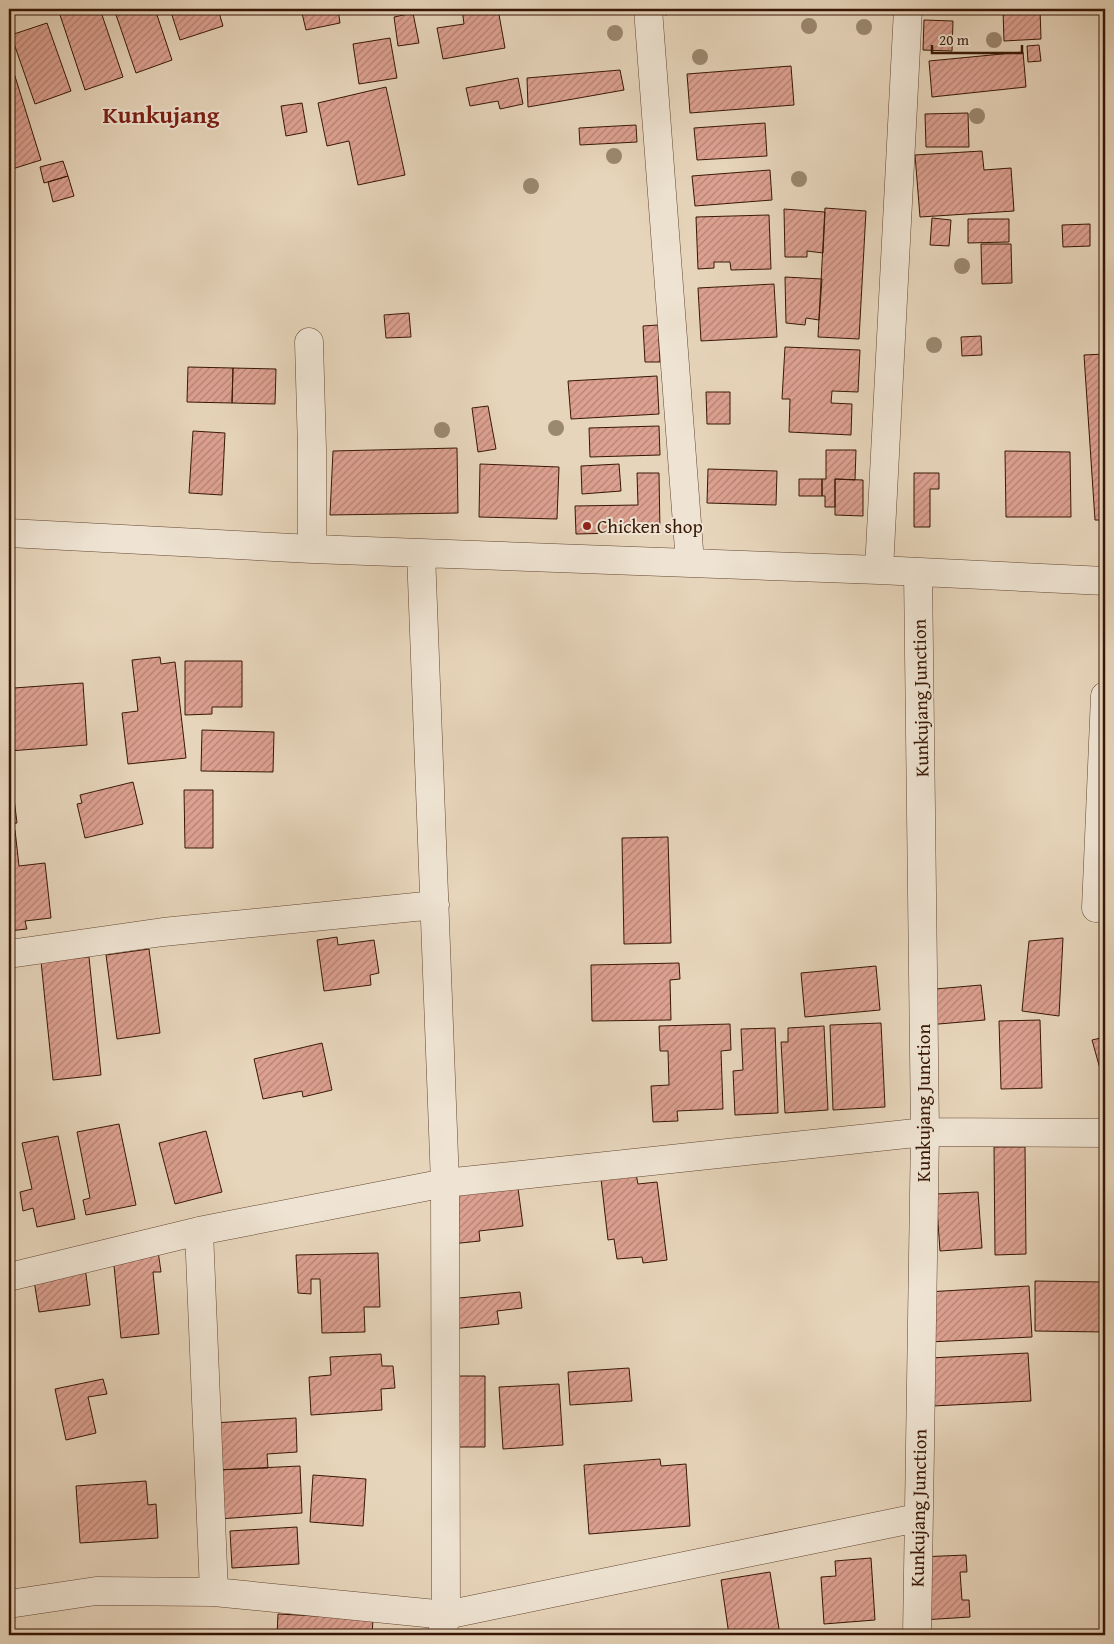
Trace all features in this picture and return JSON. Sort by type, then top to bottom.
[{"type":"street","points":[[648,9],[690,563]]},
{"type":"street","points":[[879,570],[908,9]]},
{"type":"street","points":[[309,342],[312,549]]},
{"type":"street","points":[[9,533],[312,549],[879,570],[1105,581]]},
{"type":"street","points":[[421,553],[445,1183],[444,1625]]},
{"type":"street","name":"Kunkujang Junction","points":[[917,1635],[917,1518],[925,1132],[918,572]]},
{"type":"street","points":[[1096,908],[1105,696]]},
{"type":"street","points":[[9,954],[164,932],[435,906]]},
{"type":"street","points":[[9,1277],[199,1231],[445,1183],[925,1132],[1105,1132]]},
{"type":"street","points":[[199,1231],[214,1592]]},
{"type":"street","points":[[9,1604],[96,1591],[214,1592],[444,1625],[917,1518]]},
{"type":"building","points":[[58,9],[100,9],[123,77],[85,90]]},
{"type":"building","points":[[114,9],[155,9],[172,60],[136,73]]},
{"type":"building","points":[[170,9],[218,9],[223,26],[180,40]]},
{"type":"building","points":[[301,9],[338,9],[340,23],[306,30]]},
{"type":"building","points":[[462,9],[498,9],[505,48],[443,59],[437,28],[464,24]]},
{"type":"building","points":[[652,9],[679,9],[680,12],[665,15],[664,12],[653,14]]},
{"type":"building","points":[[735,9],[760,9],[760,10],[735,13]]},
{"type":"building","points":[[1040,9],[1041,39],[1004,41],[1003,10]]},
{"type":"building","points":[[413,13],[419,43],[398,46],[394,17]]},
{"type":"building","points":[[924,20],[953,21],[952,51],[923,50]]},
{"type":"building","points":[[47,23],[71,91],[35,104],[11,35]]},
{"type":"building","points":[[390,38],[397,78],[359,84],[353,44]]},
{"type":"building","points":[[1039,45],[1041,61],[1028,62],[1027,46]]},
{"type":"building","points":[[1023,52],[1026,87],[932,97],[929,61]]},
{"type":"building","points":[[9,57],[41,160],[9,170]]},
{"type":"building","points":[[791,66],[794,105],[690,113],[687,74]]},
{"type":"building","points":[[620,70],[624,90],[528,107],[527,78]]},
{"type":"building","points":[[518,78],[523,104],[500,109],[498,101],[470,106],[466,88]]},
{"type":"building","points":[[386,87],[405,175],[358,185],[349,141],[327,146],[318,103]]},
{"type":"building","points":[[302,103],[307,132],[286,136],[281,106]]},
{"type":"building","points":[[968,113],[969,147],[926,147],[925,114]]},
{"type":"building","points":[[765,123],[767,156],[697,160],[694,128]]},
{"type":"building","points":[[636,125],[637,142],[580,145],[579,128]]},
{"type":"building","points":[[982,151],[984,170],[1011,168],[1014,211],[920,217],[915,155]]},
{"type":"building","points":[[63,161],[68,176],[44,183],[40,167]]},
{"type":"building","points":[[770,170],[772,200],[695,206],[692,176]]},
{"type":"building","points":[[68,176],[74,196],[53,202],[48,182]]},
{"type":"building","points":[[825,208],[866,211],[859,339],[818,337]]},
{"type":"building","points":[[784,209],[825,212],[823,253],[807,251],[807,257],[785,257]]},
{"type":"building","points":[[769,215],[771,269],[731,270],[730,262],[714,262],[714,268],[698,269],[696,217]]},
{"type":"building","points":[[932,218],[951,220],[949,246],[930,245]]},
{"type":"building","points":[[968,219],[1009,219],[1009,242],[968,243]]},
{"type":"building","points":[[1090,224],[1090,246],[1063,247],[1062,225]]},
{"type":"building","points":[[981,244],[1011,244],[1012,283],[982,284]]},
{"type":"building","points":[[785,277],[822,279],[819,320],[806,318],[805,325],[786,323]]},
{"type":"building","points":[[774,284],[777,337],[701,341],[698,288]]},
{"type":"building","points":[[409,313],[411,337],[386,338],[384,315]]},
{"type":"building","points":[[658,325],[660,362],[645,362],[643,326]]},
{"type":"building","points":[[981,336],[982,355],[962,356],[961,337]]},
{"type":"building","points":[[785,347],[860,350],[858,392],[832,391],[831,403],[852,404],[851,435],[789,432],[790,399],[782,399]]},
{"type":"building","points":[[1105,354],[1105,520],[1095,520],[1084,355]]},
{"type":"building","points":[[188,367],[233,368],[232,403],[187,402]]},
{"type":"building","points":[[233,368],[276,369],[275,404],[232,403]]},
{"type":"building","points":[[657,376],[659,414],[571,419],[568,381]]},
{"type":"building","points":[[706,392],[730,392],[730,424],[707,424]]},
{"type":"building","points":[[488,406],[496,449],[478,452],[472,408]]},
{"type":"building","points":[[659,426],[660,455],[590,457],[589,428]]},
{"type":"building","points":[[193,431],[225,433],[222,495],[189,493]]},
{"type":"building","points":[[457,448],[458,513],[330,515],[333,451]]},
{"type":"building","points":[[826,450],[856,450],[855,480],[835,479],[835,507],[825,507],[825,496],[822,496],[822,479],[826,479]]},
{"type":"building","points":[[1005,451],[1070,452],[1071,517],[1006,517]]},
{"type":"building","points":[[480,464],[559,467],[557,519],[479,517]]},
{"type":"building","points":[[619,464],[621,491],[582,494],[581,466]]},
{"type":"building","points":[[708,469],[777,471],[776,505],[707,503]]},
{"type":"building","points":[[637,473],[659,473],[660,532],[576,534],[575,506],[638,505]]},
{"type":"building","points":[[914,473],[939,473],[939,489],[930,489],[930,527],[914,527]]},
{"type":"building","points":[[799,479],[822,479],[822,496],[799,496]]},
{"type":"building","points":[[835,479],[863,480],[863,516],[835,515]]},
{"type":"building","points":[[160,657],[161,664],[175,662],[186,758],[128,764],[122,713],[138,711],[132,660]]},
{"type":"building","points":[[185,661],[242,661],[242,707],[212,707],[212,714],[185,715]]},
{"type":"building","points":[[83,683],[87,745],[9,751],[9,694],[14,693],[14,688]]},
{"type":"building","points":[[202,730],[274,732],[273,772],[201,771]]},
{"type":"building","points":[[9,782],[12,782],[17,823],[9,824]]},
{"type":"building","points":[[133,782],[143,824],[85,838],[77,804],[82,803],[80,795]]},
{"type":"building","points":[[184,790],[213,790],[213,848],[185,848]]},
{"type":"building","points":[[15,830],[19,866],[45,863],[51,918],[25,921],[27,929],[9,931],[9,831]]},
{"type":"building","points":[[668,837],[671,943],[624,944],[622,838]]},
{"type":"building","points":[[337,937],[338,945],[374,940],[379,973],[370,975],[371,985],[324,991],[317,940]]},
{"type":"building","points":[[1063,938],[1059,1016],[1022,1011],[1029,941]]},
{"type":"building","points":[[149,949],[160,1033],[117,1039],[106,955]]},
{"type":"building","points":[[89,957],[101,1075],[53,1080],[41,961]]},
{"type":"building","points":[[679,963],[680,979],[670,980],[671,1020],[592,1021],[591,965]]},
{"type":"building","points":[[876,966],[880,1010],[805,1017],[801,973]]},
{"type":"building","points":[[981,985],[985,1020],[927,1025],[924,990]]},
{"type":"building","points":[[1040,1020],[1042,1088],[1001,1089],[999,1021]]},
{"type":"building","points":[[881,1023],[885,1107],[833,1110],[830,1025]]},
{"type":"building","points":[[730,1024],[731,1050],[721,1051],[723,1109],[677,1111],[678,1121],[653,1122],[651,1086],[669,1085],[668,1051],[660,1051],[659,1026]]},
{"type":"building","points":[[824,1026],[828,1110],[785,1113],[781,1042],[788,1042],[788,1028]]},
{"type":"building","points":[[775,1028],[778,1113],[735,1115],[733,1071],[743,1070],[741,1029]]},
{"type":"building","points":[[1105,1037],[1105,1075],[1102,1076],[1092,1040]]},
{"type":"building","points":[[322,1043],[332,1090],[303,1097],[302,1091],[263,1099],[254,1059]]},
{"type":"building","points":[[119,1124],[136,1205],[86,1215],[83,1200],[90,1198],[77,1132]]},
{"type":"building","points":[[206,1131],[222,1192],[175,1204],[159,1143]]},
{"type":"building","points":[[58,1136],[75,1219],[37,1227],[33,1208],[23,1211],[20,1192],[32,1189],[22,1143]]},
{"type":"building","points":[[994,1147],[1025,1147],[1026,1254],[995,1255]]},
{"type":"building","points":[[636,1174],[638,1184],[657,1182],[667,1260],[643,1263],[642,1257],[617,1259],[614,1239],[608,1240],[601,1179]]},
{"type":"building","points":[[518,1188],[523,1226],[479,1231],[480,1241],[451,1244],[446,1196]]},
{"type":"building","points":[[978,1192],[982,1248],[940,1251],[936,1194]]},
{"type":"building","points":[[158,1251],[161,1272],[153,1272],[159,1334],[121,1338],[113,1255]]},
{"type":"building","points":[[378,1253],[380,1307],[364,1307],[365,1332],[322,1333],[320,1279],[311,1279],[311,1294],[298,1293],[296,1255]]},
{"type":"building","points":[[85,1267],[90,1305],[39,1312],[33,1274]]},
{"type":"building","points":[[1035,1281],[1105,1282],[1105,1332],[1035,1331]]},
{"type":"building","points":[[1029,1286],[1032,1337],[929,1342],[927,1292]]},
{"type":"building","points":[[520,1292],[522,1308],[497,1311],[499,1324],[452,1329],[449,1299]]},
{"type":"building","points":[[1028,1353],[1031,1401],[933,1406],[930,1358]]},
{"type":"building","points":[[381,1354],[382,1366],[393,1366],[395,1388],[381,1389],[382,1410],[311,1415],[309,1377],[331,1375],[330,1357]]},
{"type":"building","points":[[629,1368],[632,1401],[570,1405],[568,1372]]},
{"type":"building","points":[[458,1376],[485,1376],[485,1447],[457,1447]]},
{"type":"building","points":[[103,1379],[107,1394],[88,1397],[96,1433],[66,1440],[55,1389]]},
{"type":"building","points":[[559,1384],[563,1445],[503,1449],[499,1387]]},
{"type":"building","points":[[296,1418],[297,1452],[267,1454],[268,1468],[216,1470],[213,1423]]},
{"type":"building","points":[[660,1459],[661,1466],[686,1464],[690,1526],[589,1534],[584,1465]]},
{"type":"building","points":[[300,1466],[302,1513],[219,1519],[216,1470]]},
{"type":"building","points":[[313,1475],[366,1479],[363,1526],[310,1522]]},
{"type":"building","points":[[146,1481],[148,1505],[156,1504],[158,1538],[80,1543],[76,1486]]},
{"type":"building","points":[[297,1527],[299,1564],[232,1568],[230,1531]]},
{"type":"building","points":[[966,1555],[967,1572],[960,1572],[962,1600],[969,1600],[970,1617],[922,1620],[919,1557]]},
{"type":"building","points":[[871,1558],[875,1620],[824,1624],[821,1577],[836,1576],[835,1561]]},
{"type":"building","points":[[770,1572],[780,1635],[729,1635],[721,1580]]},
{"type":"building","points":[[278,1614],[373,1619],[372,1635],[277,1635]]},
{"type":"place","name":"Chicken shop","points":[[587,526]]},
{"type":"district","name":"Kunkujang","points":[[161,114]]}]
